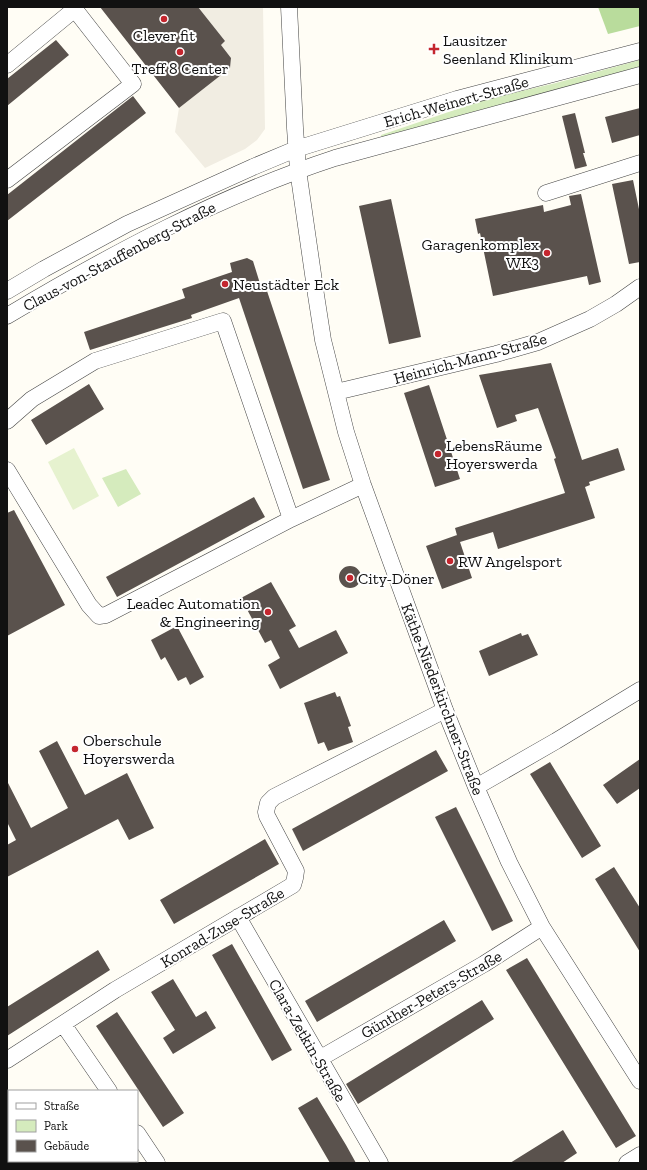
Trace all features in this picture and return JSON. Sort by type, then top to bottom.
[{"type":"street","name":"Käthe-Niederkirchner-Straße","points":[[289,7],[298,170],[323,340],[346,432],[363,484],[445,710],[476,787],[509,862],[542,927],[640,1081]]},
{"type":"street","points":[[7,65],[74,8],[133,84],[7,180]]},
{"type":"street","name":"Erich-Weinert-Straße","points":[[296,149],[457,99],[640,51]]},
{"type":"street","name":"Erich-Weinert-Straße","points":[[298,170],[335,158],[640,76]]},
{"type":"street","name":"Claus-von-Stauffenberg-Straße","points":[[7,291],[127,224],[296,149]]},
{"type":"street","points":[[546,193],[640,163]]},
{"type":"street","name":"Claus-von-Stauffenberg-Straße","points":[[7,316],[52,289],[193,214],[298,170]]},
{"type":"street","name":"Heinrich-Mann-Straße","points":[[336,392],[496,354],[538,342],[590,319],[616,304],[640,287]]},
{"type":"street","points":[[7,421],[32,399],[95,361],[223,320],[291,519]]},
{"type":"street","points":[[7,470],[89,605],[99,616],[106,615],[291,519],[363,484]]},
{"type":"street","points":[[476,787],[640,690]]},
{"type":"street","name":"Konrad-Zuse-Straße","points":[[7,1060],[115,990],[293,885],[296,871],[266,812],[268,803],[274,797],[445,710]]},
{"type":"street","name":"Clara-Zetkin-Straße","points":[[238,917],[380,1163]]},
{"type":"street","name":"Günther-Peters-Straße","points":[[319,1059],[484,964],[542,927]]},
{"type":"street","points":[[63,1024],[108,1090]]},
{"type":"street","points":[[138,1135],[156,1163]]},
{"type":"street","points":[[627,1163],[640,1155]]},
{"type":"green space","points":[[598,7],[640,7],[640,26],[608,34]]},
{"type":"green space","points":[[640,60],[640,67],[382,138],[381,135],[484,100],[556,83]]},
{"type":"green space","points":[[74,448],[99,496],[73,510],[48,462]]},
{"type":"green space","points":[[126,469],[141,494],[118,507],[102,478]]},
{"type":"shaded area","name":"Treff 8 Center","points":[[198,7],[263,7],[265,129],[257,140],[245,149],[205,168],[175,132],[179,108],[230,68],[231,58],[221,45],[225,41]]},
{"type":"building","name":"Treff 8 Center","points":[[100,7],[198,7],[225,41],[221,45],[231,58],[230,68],[179,108]]},
{"type":"building","points":[[56,40],[69,55],[7,106],[7,79]]},
{"type":"building","points":[[133,96],[146,113],[7,221],[7,195]]},
{"type":"building","points":[[640,108],[640,135],[612,143],[605,117]]},
{"type":"building","points":[[575,113],[587,166],[575,169],[562,116]]},
{"type":"building","points":[[633,180],[640,214],[640,262],[629,264],[612,184]]},
{"type":"building","points":[[581,194],[601,282],[589,285],[587,276],[493,296],[480,233],[478,234],[475,219],[543,205],[544,212],[571,205],[569,196]]},
{"type":"building","points":[[391,199],[421,337],[389,344],[359,206]]},
{"type":"building","points":[[247,258],[253,261],[262,290],[266,288],[330,480],[303,489],[239,298],[191,315],[192,318],[90,350],[84,332],[185,298],[182,289],[232,272],[230,263]]},
{"type":"building","points":[[551,363],[582,460],[618,448],[625,470],[589,482],[590,485],[585,487],[595,518],[498,549],[493,532],[460,542],[472,578],[442,589],[426,546],[457,535],[455,528],[565,493],[554,459],[556,458],[538,408],[515,415],[517,421],[497,428],[479,375]]},
{"type":"building","points":[[89,384],[104,409],[46,445],[31,420]]},
{"type":"building","name":"LebensRäume Hoyerswerda","points":[[429,385],[460,479],[435,487],[404,393]]},
{"type":"building","points":[[254,497],[265,517],[117,597],[106,577]]},
{"type":"building","points":[[14,510],[65,605],[7,636],[7,513]]},
{"type":"building","name":"City-Döner","points":[[350,566],[358,569],[361,577],[358,585],[350,588],[342,585],[339,577],[342,569]]},
{"type":"building","points":[[271,582],[296,626],[289,630],[299,648],[336,630],[348,653],[280,689],[268,665],[280,658],[271,640],[265,643],[241,598]]},
{"type":"building","points":[[177,626],[204,677],[190,685],[186,677],[178,681],[165,657],[161,660],[151,640]]},
{"type":"building","points":[[521,633],[522,636],[528,634],[538,655],[489,676],[479,651]]},
{"type":"building","points":[[335,692],[337,697],[340,696],[351,726],[348,727],[353,742],[328,751],[324,742],[318,744],[304,703]]},
{"type":"building","points":[[57,741],[85,795],[127,773],[154,828],[129,840],[118,819],[7,877],[7,845],[16,840],[7,822],[7,781],[31,828],[68,808],[39,751]]},
{"type":"building","points":[[436,750],[448,771],[303,851],[292,829]]},
{"type":"building","points":[[640,759],[640,788],[617,804],[603,785]]},
{"type":"building","points":[[550,762],[601,846],[582,858],[530,774]]},
{"type":"building","points":[[456,807],[513,921],[492,931],[435,817]]},
{"type":"building","points":[[265,839],[279,864],[174,924],[160,900]]},
{"type":"building","points":[[614,867],[640,908],[640,952],[595,879]]},
{"type":"building","points":[[444,920],[456,941],[317,1022],[305,1001]]},
{"type":"building","points":[[232,944],[292,1050],[272,1061],[212,955]]},
{"type":"building","points":[[98,950],[110,970],[7,1036],[7,1007]]},
{"type":"building","points":[[527,958],[636,1136],[616,1148],[506,970]]},
{"type":"building","points":[[173,979],[196,1017],[206,1011],[216,1028],[173,1054],[163,1038],[175,1030],[151,992]]},
{"type":"building","points":[[482,1000],[494,1019],[358,1104],[346,1084]]},
{"type":"building","points":[[117,1012],[184,1113],[163,1127],[96,1026]]},
{"type":"building","points":[[317,1097],[356,1163],[330,1163],[298,1108]]},
{"type":"building","points":[[563,1130],[577,1153],[562,1163],[510,1163]]},
{"type":"place","name":"Clever fit","points":[[164,19]]},
{"type":"place","name":"Lausitzer Seenland Klinikum","points":[[434,49]]},
{"type":"place","name":"Treff 8 Center","points":[[180,52]]},
{"type":"place","name":"Garagenkomplex WK3","points":[[547,253]]},
{"type":"place","name":"Neustädter Eck","points":[[225,284]]},
{"type":"place","name":"LebensRäume Hoyerswerda","points":[[438,454]]},
{"type":"place","name":"RW Angelsport","points":[[450,561]]},
{"type":"place","name":"City-Döner","points":[[350,578]]},
{"type":"place","name":"Leadec Automation & Engineering","points":[[268,612]]},
{"type":"place","name":"Oberschule Hoyerswerda","points":[[75,749]]}]
